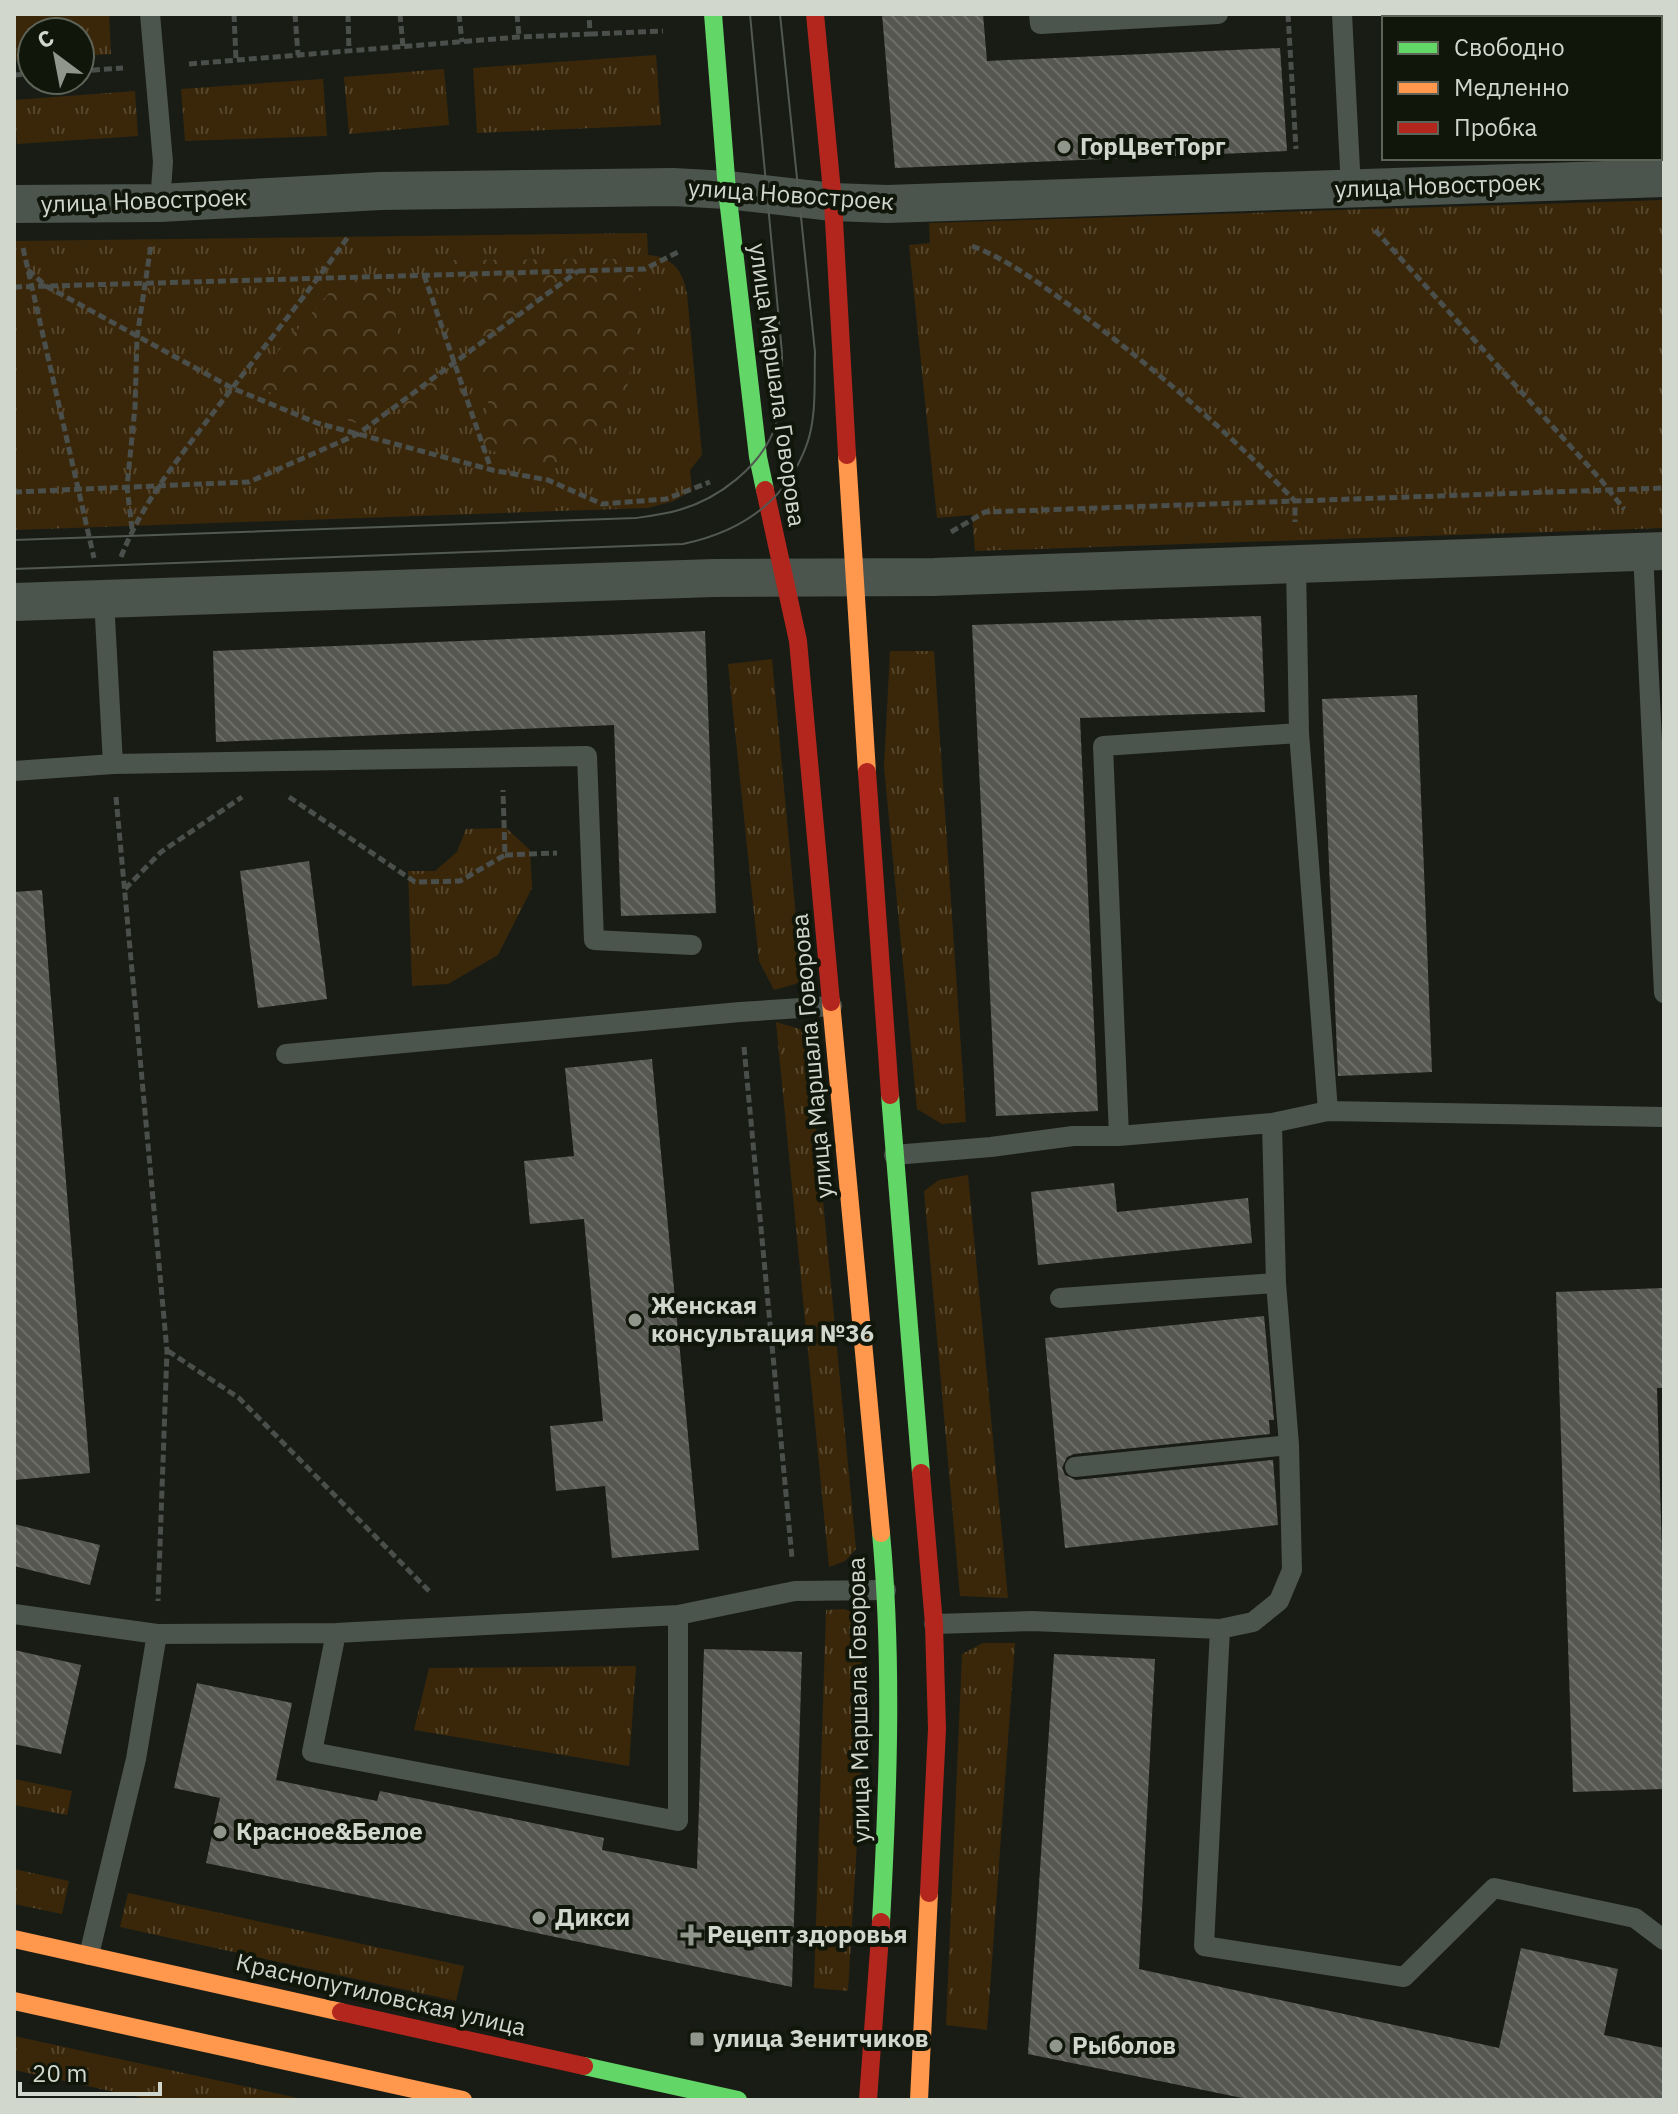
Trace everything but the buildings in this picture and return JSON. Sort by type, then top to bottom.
[{"type":"main road","name":"улица Маршала Говорова","points":[[713,14],[727,190],[758,457],[798,641],[886,1590],[888,1736],[885,1837],[868,2100]]},
{"type":"main road","points":[[815,14],[833,202],[853,576],[894,1155],[934,1624],[937,1729],[919,2100]]},
{"type":"main road","name":"Краснопутиловская улица","points":[[14,1939],[738,2100]]},
{"type":"main road","points":[[14,2001],[463,2100]]},
{"type":"street","name":"улица Новостроек","points":[[14,204],[160,203],[380,191],[673,187],[833,202],[903,204],[1664,178]]},
{"type":"street","points":[[14,602],[782,577],[934,577],[1296,545],[1647,540]]},
{"type":"lane","points":[[150,14],[163,162],[160,203]]},
{"type":"lane","points":[[1039,14],[1040,24],[1218,14]]},
{"type":"lane","points":[[1342,14],[1351,189]]},
{"type":"lane","points":[[1647,540],[1664,993]]},
{"type":"lane","points":[[1296,545],[1299,733],[1328,1111]]},
{"type":"lane","points":[[104,599],[113,764]]},
{"type":"lane","points":[[1119,1136],[1103,746],[1299,733]]},
{"type":"lane","points":[[14,771],[113,764],[587,756],[594,940],[692,945]]},
{"type":"lane","points":[[286,1054],[832,1006]]},
{"type":"lane","points":[[894,1155],[1073,1136],[1119,1136],[1272,1123],[1328,1111],[1664,1117]]},
{"type":"lane","points":[[934,1624],[1032,1621],[1220,1629],[1253,1622],[1279,1601],[1292,1570],[1289,1445],[1276,1283],[1272,1123]]},
{"type":"lane","points":[[1060,1298],[1276,1283]]},
{"type":"lane","points":[[1075,1467],[1289,1445]]},
{"type":"lane","points":[[14,1614],[157,1634],[336,1633],[678,1615],[795,1591],[886,1590]]},
{"type":"lane","points":[[336,1633],[312,1752],[678,1821],[678,1615]]},
{"type":"lane","points":[[1220,1629],[1204,1946],[1404,1977],[1494,1888],[1635,1918],[1664,1940]]},
{"type":"lane","points":[[89,1955],[136,1759],[157,1634]]},
{"type":"path","points":[[234,14],[236,60]]},
{"type":"path","points":[[295,14],[298,55]]},
{"type":"path","points":[[348,14],[349,51]]},
{"type":"path","points":[[400,14],[403,47]]},
{"type":"path","points":[[459,14],[462,42]]},
{"type":"path","points":[[517,14],[519,37]]},
{"type":"path","points":[[589,14],[590,34]]},
{"type":"path","points":[[1288,14],[1297,164]]},
{"type":"path","points":[[96,70],[519,37],[663,31]]},
{"type":"path","points":[[104,599],[132,530],[157,486],[319,277],[380,191]]},
{"type":"path","points":[[132,530],[127,487],[135,407],[137,337],[160,203]]},
{"type":"path","points":[[14,204],[104,599]]},
{"type":"path","points":[[1370,224],[1609,490],[1647,540]]},
{"type":"path","points":[[966,243],[1017,268],[1121,343],[1244,448],[1295,501],[1296,545]]},
{"type":"path","points":[[14,287],[645,269],[678,252]]},
{"type":"path","points":[[28,270],[46,286],[232,388],[317,423],[492,470],[548,480],[602,504],[666,499],[710,482]]},
{"type":"path","points":[[14,492],[249,482],[358,434],[579,270]]},
{"type":"path","points":[[424,275],[492,470]]},
{"type":"path","points":[[945,535],[985,512],[1664,488]]},
{"type":"path","points":[[124,890],[161,852],[239,800],[271,761]]},
{"type":"path","points":[[116,796],[167,1351],[158,1610]]},
{"type":"path","points":[[289,797],[415,882],[460,881],[505,855],[540,853]]},
{"type":"path","points":[[503,816],[505,855]]},
{"type":"path","points":[[740,1012],[795,1591]]},
{"type":"path","points":[[167,1351],[239,1398],[401,1563]]},
{"type":"green space","points":[[14,14],[109,14],[111,54],[96,55],[96,16],[16,16],[14,61]]},
{"type":"green space","points":[[656,55],[661,125],[477,133],[473,68]]},
{"type":"green space","points":[[444,69],[449,125],[349,134],[344,77]]},
{"type":"green space","points":[[323,79],[327,136],[185,141],[181,89]]},
{"type":"green space","points":[[135,91],[138,136],[17,144],[14,100]]},
{"type":"green space","points":[[1664,200],[1664,528],[975,551],[972,515],[937,518],[909,245],[930,243],[929,223]]},
{"type":"green space","points":[[647,233],[648,255],[664,259],[675,267],[683,278],[687,294],[702,455],[690,470],[692,490],[674,501],[648,508],[14,530],[14,241]]},
{"type":"green space","points":[[624,259],[643,298],[622,416],[554,465],[480,448],[489,398],[476,349],[482,311],[449,260]]},
{"type":"green space","points":[[370,275],[394,296],[397,331],[411,362],[447,381],[423,416],[384,405],[359,424],[249,385],[336,285]]},
{"type":"green space","points":[[890,651],[934,651],[966,1122],[942,1124],[917,1109],[884,767]]},
{"type":"green space","points":[[772,659],[802,982],[774,990],[759,961],[728,664]]},
{"type":"green space","points":[[506,828],[530,850],[532,888],[498,955],[448,984],[412,986],[408,871],[435,871],[457,852],[466,829]]},
{"type":"green space","points":[[776,1022],[807,1031],[856,1549],[845,1561],[829,1567]]},
{"type":"green space","points":[[968,1175],[1008,1598],[960,1596],[924,1191],[939,1180]]},
{"type":"green space","points":[[844,1609],[860,1615],[863,1743],[848,1991],[814,1988],[826,1610]]},
{"type":"green space","points":[[983,1643],[1015,1643],[987,2030],[946,2025],[962,1654]]},
{"type":"green space","points":[[636,1666],[629,1766],[414,1730],[429,1668]]},
{"type":"green space","points":[[14,1779],[72,1791],[67,1815],[14,1805]]},
{"type":"green space","points":[[14,1869],[69,1881],[62,1914],[14,1904]]},
{"type":"green space","points":[[128,1893],[464,1966],[456,2001],[120,1927]]},
{"type":"green space","points":[[14,2036],[307,2100],[152,2100],[14,2070]]},
{"type":"tram line","points":[[14,540],[636,518],[679,510],[723,489],[749,468],[768,442],[778,418],[782,390],[782,353],[750,14]]},
{"type":"tram line","points":[[14,569],[683,544],[723,531],[758,511],[774,498],[798,464],[810,433],[814,398],[815,352],[780,14]]},
{"type":"traffic: fast","points":[[713,14],[727,190],[758,457],[765,490]]},
{"type":"traffic: fast","points":[[890,1095],[921,1473]]},
{"type":"traffic: fast","points":[[881,1533],[887,1630],[888,1727],[881,1922]]},
{"type":"traffic: fast","points":[[584,2066],[738,2100]]},
{"type":"traffic: slow","points":[[847,455],[867,772]]},
{"type":"traffic: slow","points":[[831,1002],[881,1533]]},
{"type":"traffic: slow","points":[[919,2100],[929,1893]]},
{"type":"traffic: slow","points":[[14,1939],[341,2012]]},
{"type":"traffic: slow","points":[[14,2001],[463,2100]]},
{"type":"traffic: jam","points":[[815,14],[833,202],[847,455]]},
{"type":"traffic: jam","points":[[765,490],[798,641],[831,1002]]},
{"type":"traffic: jam","points":[[867,772],[890,1095]]},
{"type":"traffic: jam","points":[[921,1473],[934,1624],[937,1729],[929,1893]]},
{"type":"traffic: jam","points":[[868,2100],[881,1922]]},
{"type":"traffic: jam","points":[[341,2012],[584,2066]]},
{"type":"place","name":"ГорЦветТорг","points":[[1064,147]]},
{"type":"place","name":"Женская консультация №36","points":[[635,1320]]},
{"type":"place","name":"Красное&Белое","points":[[220,1832]]},
{"type":"place","name":"Дикси","points":[[539,1918]]},
{"type":"place","name":"Рецепт здоровья","points":[[691,1935]]},
{"type":"place","name":"улица Зенитчиков","points":[[697,2039]]},
{"type":"place","name":"Рыболов","points":[[1056,2046]]}]
